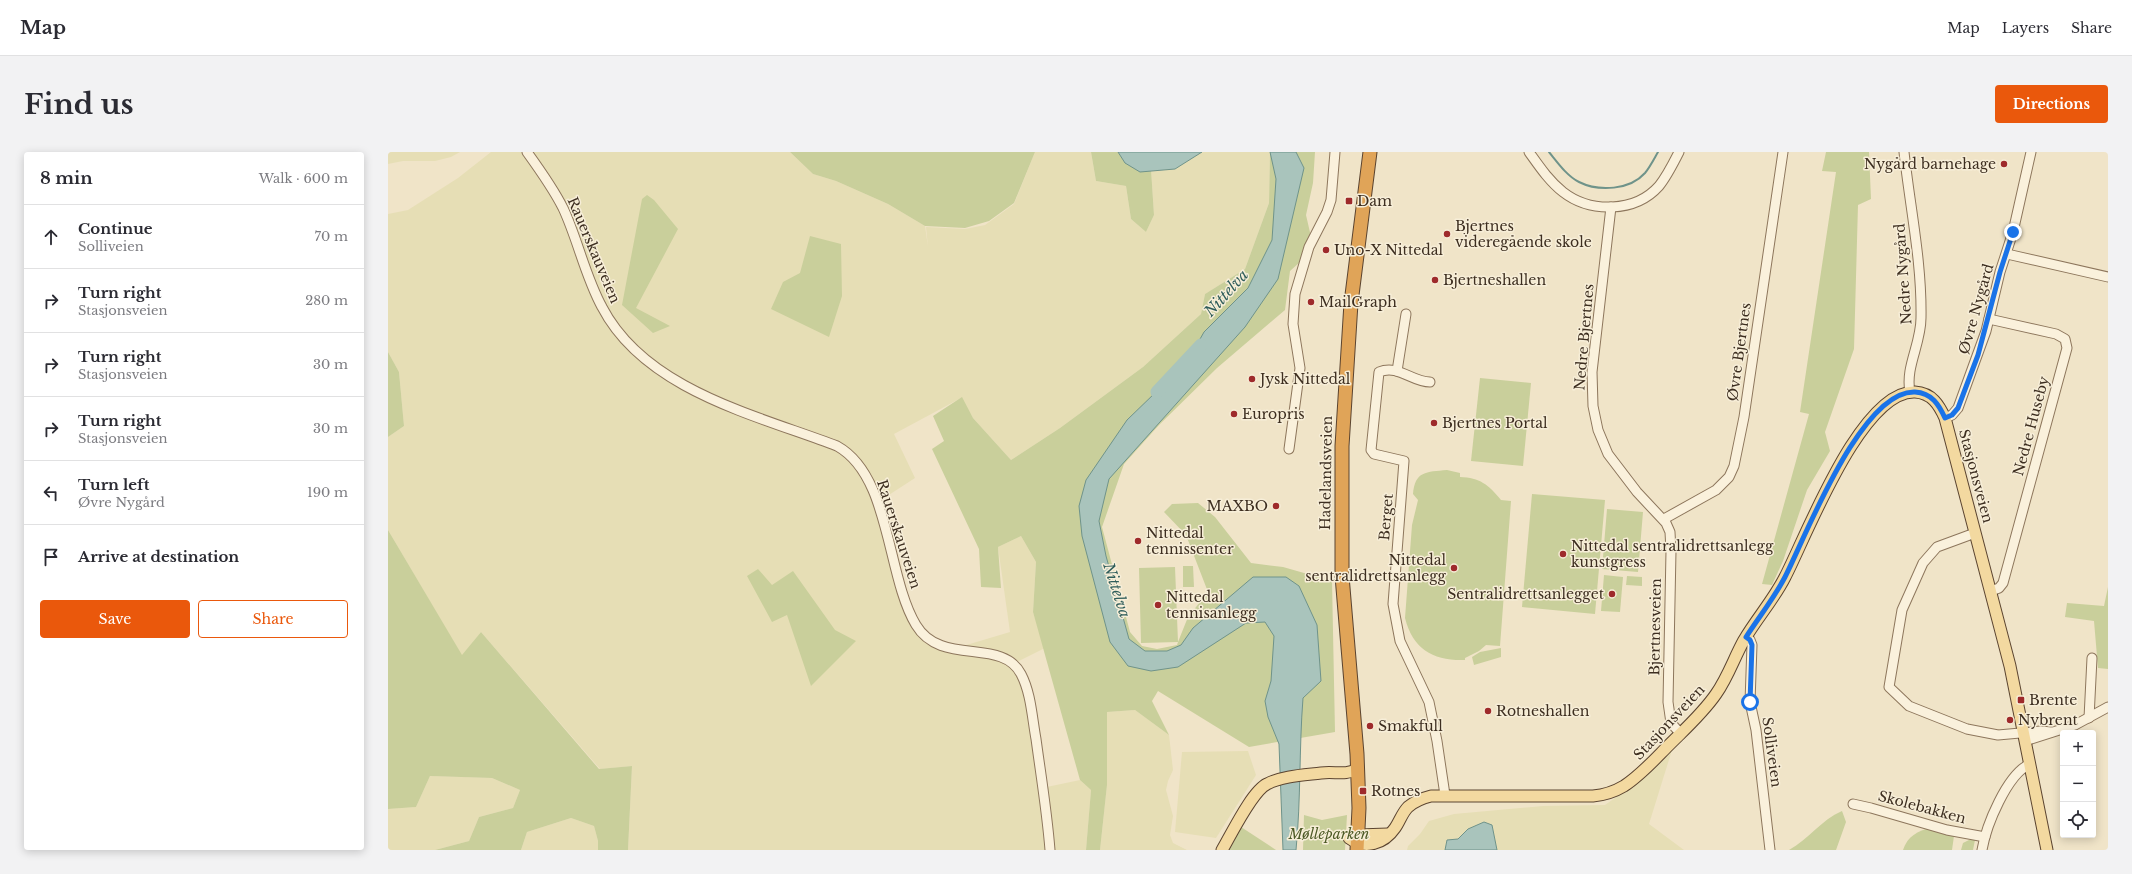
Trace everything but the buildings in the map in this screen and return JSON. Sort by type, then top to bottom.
[{"type":"highway","name":"Hadelandsveien","points":[[1355,257],[1353,233],[1361,152]]},
{"type":"highway","name":"Hadelandsveien","points":[[1354,843],[1352,770],[1348,708],[1350,690],[1342,576],[1341,463],[1346,365],[1355,257],[1360,237],[1370,152]]},
{"type":"main road","name":"Stasjonsveien","points":[[1354,843],[1373,844],[1384,840],[1411,804],[1425,798],[1445,795],[1579,797],[1607,794],[1626,785],[1681,734],[1715,696],[1746,637],[1782,583],[1831,479],[1850,447],[1888,403],[1910,392],[1925,394],[1933,399],[1945,418],[2010,666],[2047,850]]},
{"type":"main road","points":[[1222,850],[1252,799],[1261,788],[1268,783],[1326,772],[1335,768],[1352,770]]},
{"type":"street","name":"Rauerskauveien","points":[[527,152],[563,208],[589,278],[602,307],[613,326],[626,341],[661,371],[699,393],[837,446],[848,453],[862,469],[880,511],[907,605],[916,626],[931,641],[941,646],[952,650],[993,654],[1012,663],[1020,672],[1029,698],[1044,792],[1050,850]]},
{"type":"street","points":[[1289,449],[1300,368],[1293,324],[1295,294],[1309,247],[1327,212],[1331,200],[1335,152]]},
{"type":"street","points":[[1529,152],[1554,184],[1569,196],[1592,205],[1612,207],[1636,202],[1654,190],[1666,177],[1679,152]]},
{"type":"street","name":"Øvre Bjertnes","points":[[1664,519],[1716,490],[1729,477],[1734,466],[1744,416],[1783,152]]},
{"type":"street","name":"Nedre Nygård","points":[[1904,152],[1921,297],[1920,336],[1909,376],[1910,392]]},
{"type":"street","name":"Øvre Nygård","points":[[1945,418],[1952,415],[1958,408],[1978,355],[1989,319],[2000,272],[2007,254],[2031,152]]},
{"type":"street","name":"Nedre Bjertnes","points":[[1612,207],[1594,359],[1592,383],[1593,406],[1601,440],[1612,461],[1637,492],[1664,519]]},
{"type":"street","points":[[2007,254],[2108,277]]},
{"type":"street","points":[[1406,314],[1397,371],[1422,381],[1430,382]]},
{"type":"street","name":"Nedre Huseby","points":[[1989,319],[2056,334],[2065,339],[2066,348],[2002,583],[1999,588],[1990,591]]},
{"type":"street","name":"Berget","points":[[1397,371],[1379,372],[1371,450],[1374,454],[1404,461],[1393,604],[1394,617],[1400,640],[1429,702],[1438,741],[1445,795]]},
{"type":"street","name":"Bjertnesveien","points":[[1664,519],[1669,528],[1671,544],[1668,706],[1671,723],[1681,734]]},
{"type":"street","points":[[1975,533],[1937,547],[1923,563],[1902,610],[1889,687],[1909,706],[1968,729],[1991,734],[2024,737],[2041,731],[2051,732],[2074,725],[2108,707]]},
{"type":"street","name":"Solliveien","points":[[1746,637],[1750,640],[1752,645],[1750,702],[1757,737],[1770,850]]},
{"type":"street","points":[[2089,718],[2092,658]]},
{"type":"street","points":[[1982,850],[1985,837],[2005,793],[2017,772],[2030,764]]},
{"type":"street","name":"Skolebakken","points":[[1853,804],[1947,830],[1985,837]]},
{"type":"shaded area","points":[[388,152],[460,152],[451,157],[435,161],[403,161],[388,164]]},
{"type":"shaded area","points":[[491,152],[790,152],[813,174],[836,181],[888,204],[925,226],[928,247],[926,227],[965,229],[985,225],[1014,204],[1035,152],[1091,152],[1096,181],[1126,186],[1131,219],[1146,232],[1154,215],[1151,169],[1180,152],[1270,152],[1269,203],[1245,269],[1205,294],[1201,314],[1143,367],[1060,428],[1011,460],[973,418],[961,398],[894,434],[915,478],[878,502],[888,548],[922,634],[953,649],[1010,632],[998,547],[1021,536],[1036,562],[1033,612],[1045,648],[1011,665],[1028,688],[1042,788],[1080,780],[1091,790],[1086,850],[628,850],[632,766],[600,769],[481,632],[462,656],[388,530],[388,437],[404,426],[399,372],[388,352],[388,214],[408,210],[458,178]]},
{"type":"shaded area","points":[[1135,710],[1169,735],[1173,770],[1166,790],[1173,816],[1170,835],[1173,843],[1187,850],[1100,850],[1107,785],[1107,712]]},
{"type":"shaded area","points":[[1672,750],[1649,824],[1684,850],[1407,850],[1408,846],[1420,834],[1429,821],[1454,814],[1543,806],[1605,805],[1639,781]]},
{"type":"shaded area","points":[[1248,751],[1256,775],[1216,838],[1175,832],[1182,752]]},
{"type":"shaded area","points":[[430,776],[492,778],[520,790],[513,808],[479,817],[469,841],[435,850],[388,850],[388,809],[416,807]]},
{"type":"shaded area","points":[[571,818],[594,826],[598,841],[598,850],[521,850],[527,832]]},
{"type":"green space","points":[[790,152],[1035,152],[1014,203],[989,221],[965,228],[925,226],[888,204],[836,181],[813,174]]},
{"type":"green space","points":[[1091,152],[1180,152],[1151,169],[1154,215],[1146,232],[1131,219],[1126,186],[1096,181]]},
{"type":"green space","points":[[1270,152],[1315,152],[1313,183],[1306,215],[1312,241],[1300,262],[1290,271],[1285,310],[1217,368],[1159,425],[1124,464],[1102,527],[1130,632],[1142,646],[1157,649],[1177,645],[1188,617],[1208,592],[1186,535],[1164,512],[1172,504],[1198,503],[1215,517],[1251,563],[1283,567],[1332,581],[1335,732],[1249,747],[1158,691],[1152,701],[1169,735],[1135,710],[1107,712],[1107,785],[1100,850],[1086,850],[1091,790],[1080,780],[1033,612],[1036,562],[1021,536],[998,547],[1001,588],[981,587],[979,549],[932,449],[944,441],[933,416],[962,397],[973,418],[1011,460],[1060,428],[1143,367],[1201,314],[1205,294],[1245,269],[1269,203]]},
{"type":"green space","points":[[1826,152],[1869,152],[1871,199],[1858,205],[1854,349],[1825,432],[1830,451],[1807,490],[1783,561],[1772,585],[1762,584],[1809,414],[1800,412],[1836,172],[1822,171]]},
{"type":"green space","points":[[647,195],[654,200],[678,229],[636,308],[670,326],[653,333],[622,305],[642,199]]},
{"type":"green space","points":[[810,236],[841,244],[842,296],[829,337],[771,309],[783,282],[800,273]]},
{"type":"green space","points":[[388,352],[399,372],[404,426],[388,437]]},
{"type":"green space","points":[[1480,378],[1531,383],[1523,466],[1471,461]]},
{"type":"green space","points":[[1447,470],[1460,473],[1460,477],[1478,480],[1488,486],[1501,500],[1511,501],[1500,646],[1486,645],[1479,651],[1465,658],[1465,660],[1454,660],[1435,656],[1426,651],[1419,646],[1413,638],[1405,618],[1412,525],[1418,500],[1413,494],[1414,486],[1419,477],[1423,474],[1433,471]]},
{"type":"green space","name":"Nittedal sentralidrettsanlegg kunstgress","points":[[1532,494],[1605,500],[1595,614],[1522,607]]},
{"type":"green space","points":[[1607,509],[1643,512],[1638,572],[1602,569]]},
{"type":"green space","points":[[388,530],[462,655],[481,632],[599,769],[632,766],[628,850],[598,850],[598,841],[594,826],[571,818],[527,832],[521,850],[435,850],[469,841],[479,817],[513,808],[520,790],[492,778],[430,776],[416,807],[388,809]]},
{"type":"green space","points":[[1183,566],[1193,566],[1194,587],[1183,587]]},
{"type":"green space","name":"Nittedal tennisanlegg","points":[[1175,567],[1178,642],[1141,643],[1139,568]]},
{"type":"green space","points":[[758,569],[772,585],[793,571],[835,630],[856,641],[811,686],[787,615],[772,622],[747,576]]},
{"type":"green space","name":"Sentralidrettsanlegget","points":[[1604,575],[1623,577],[1620,612],[1601,611]]},
{"type":"green space","points":[[1627,576],[1642,577],[1642,586],[1626,585]]},
{"type":"green space","points":[[2108,587],[2108,669],[2098,668],[2094,621],[2065,617],[2067,603],[2104,606]]},
{"type":"green space","points":[[1501,648],[1501,657],[1474,665],[1472,657],[1480,652]]},
{"type":"green space","points":[[1842,811],[1846,822],[1836,850],[1789,850],[1803,841],[1828,819]]},
{"type":"green space","name":"Mølleparken","points":[[1304,815],[1322,820],[1347,815],[1345,850],[1303,850]]},
{"type":"green space","points":[[1238,825],[1276,850],[1224,850]]},
{"type":"green space","points":[[1931,828],[1952,834],[1954,836],[1952,850],[1903,850],[1907,841],[1917,832]]},
{"type":"green space","points":[[1969,840],[1975,840],[1973,850],[1961,850],[1963,843]]},
{"type":"water","points":[[1118,152],[1202,152],[1175,169],[1140,172],[1125,163]]},
{"type":"water","name":"Nittelva","points":[[1270,152],[1296,152],[1304,168],[1278,279],[1245,327],[1109,479],[1099,521],[1106,556],[1129,639],[1145,651],[1167,651],[1181,645],[1193,628],[1253,577],[1286,577],[1299,586],[1317,625],[1321,681],[1303,698],[1299,812],[1296,850],[1283,850],[1279,744],[1268,717],[1265,701],[1271,681],[1274,636],[1265,622],[1246,623],[1178,667],[1151,671],[1128,666],[1110,642],[1082,536],[1079,506],[1086,480],[1127,420],[1187,362],[1204,332],[1248,288],[1272,240],[1276,179]]},
{"type":"water","points":[[1484,822],[1492,825],[1497,850],[1445,850],[1447,840],[1458,839],[1468,829]]},
{"type":"waterway","points":[[1549,152],[1563,169],[1579,182],[1605,188],[1623,186],[1639,179],[1647,171],[1658,152]]},
{"type":"waterway","name":"Nittelva","points":[[1157,392],[1201,345]]},
{"type":"place","name":"Nygård barnehage","points":[[2004,164]]},
{"type":"place","name":"Dam","points":[[1349,201]]},
{"type":"place","name":"Bjertnes videregående skole","points":[[1447,234]]},
{"type":"place","name":"Uno-X Nittedal","points":[[1326,250]]},
{"type":"place","name":"Bjertneshallen","points":[[1435,280]]},
{"type":"place","name":"MailGraph","points":[[1311,302]]},
{"type":"place","name":"Jysk Nittedal","points":[[1252,379]]},
{"type":"place","name":"Europris","points":[[1234,414]]},
{"type":"place","name":"Bjertnes Portal","points":[[1434,423]]},
{"type":"place","name":"MAXBO","points":[[1276,506]]},
{"type":"place","name":"Nittedal tennissenter","points":[[1138,541]]},
{"type":"place","name":"Nittedal sentralidrettsanlegg kunstgress","points":[[1563,554]]},
{"type":"place","name":"Nittedal sentralidrettsanlegg","points":[[1454,568]]},
{"type":"place","name":"Sentralidrettsanlegget","points":[[1612,594]]},
{"type":"place","name":"Nittedal tennisanlegg","points":[[1158,605]]},
{"type":"place","name":"Brente","points":[[2021,700]]},
{"type":"place","name":"Rotneshallen","points":[[1488,711]]},
{"type":"place","name":"Nybrent","points":[[2010,720]]},
{"type":"place","name":"Smakfull","points":[[1370,726]]},
{"type":"place","name":"Rotnes","points":[[1363,791]]},
{"type":"route","points":[[1750,702],[1752,645],[1750,640],[1746,637],[1782,583],[1836,469],[1854,441],[1881,410],[1894,399],[1910,392],[1925,394],[1937,403],[1945,418],[1952,415],[1958,408],[1986,331],[2000,272],[2013,232]]}]
